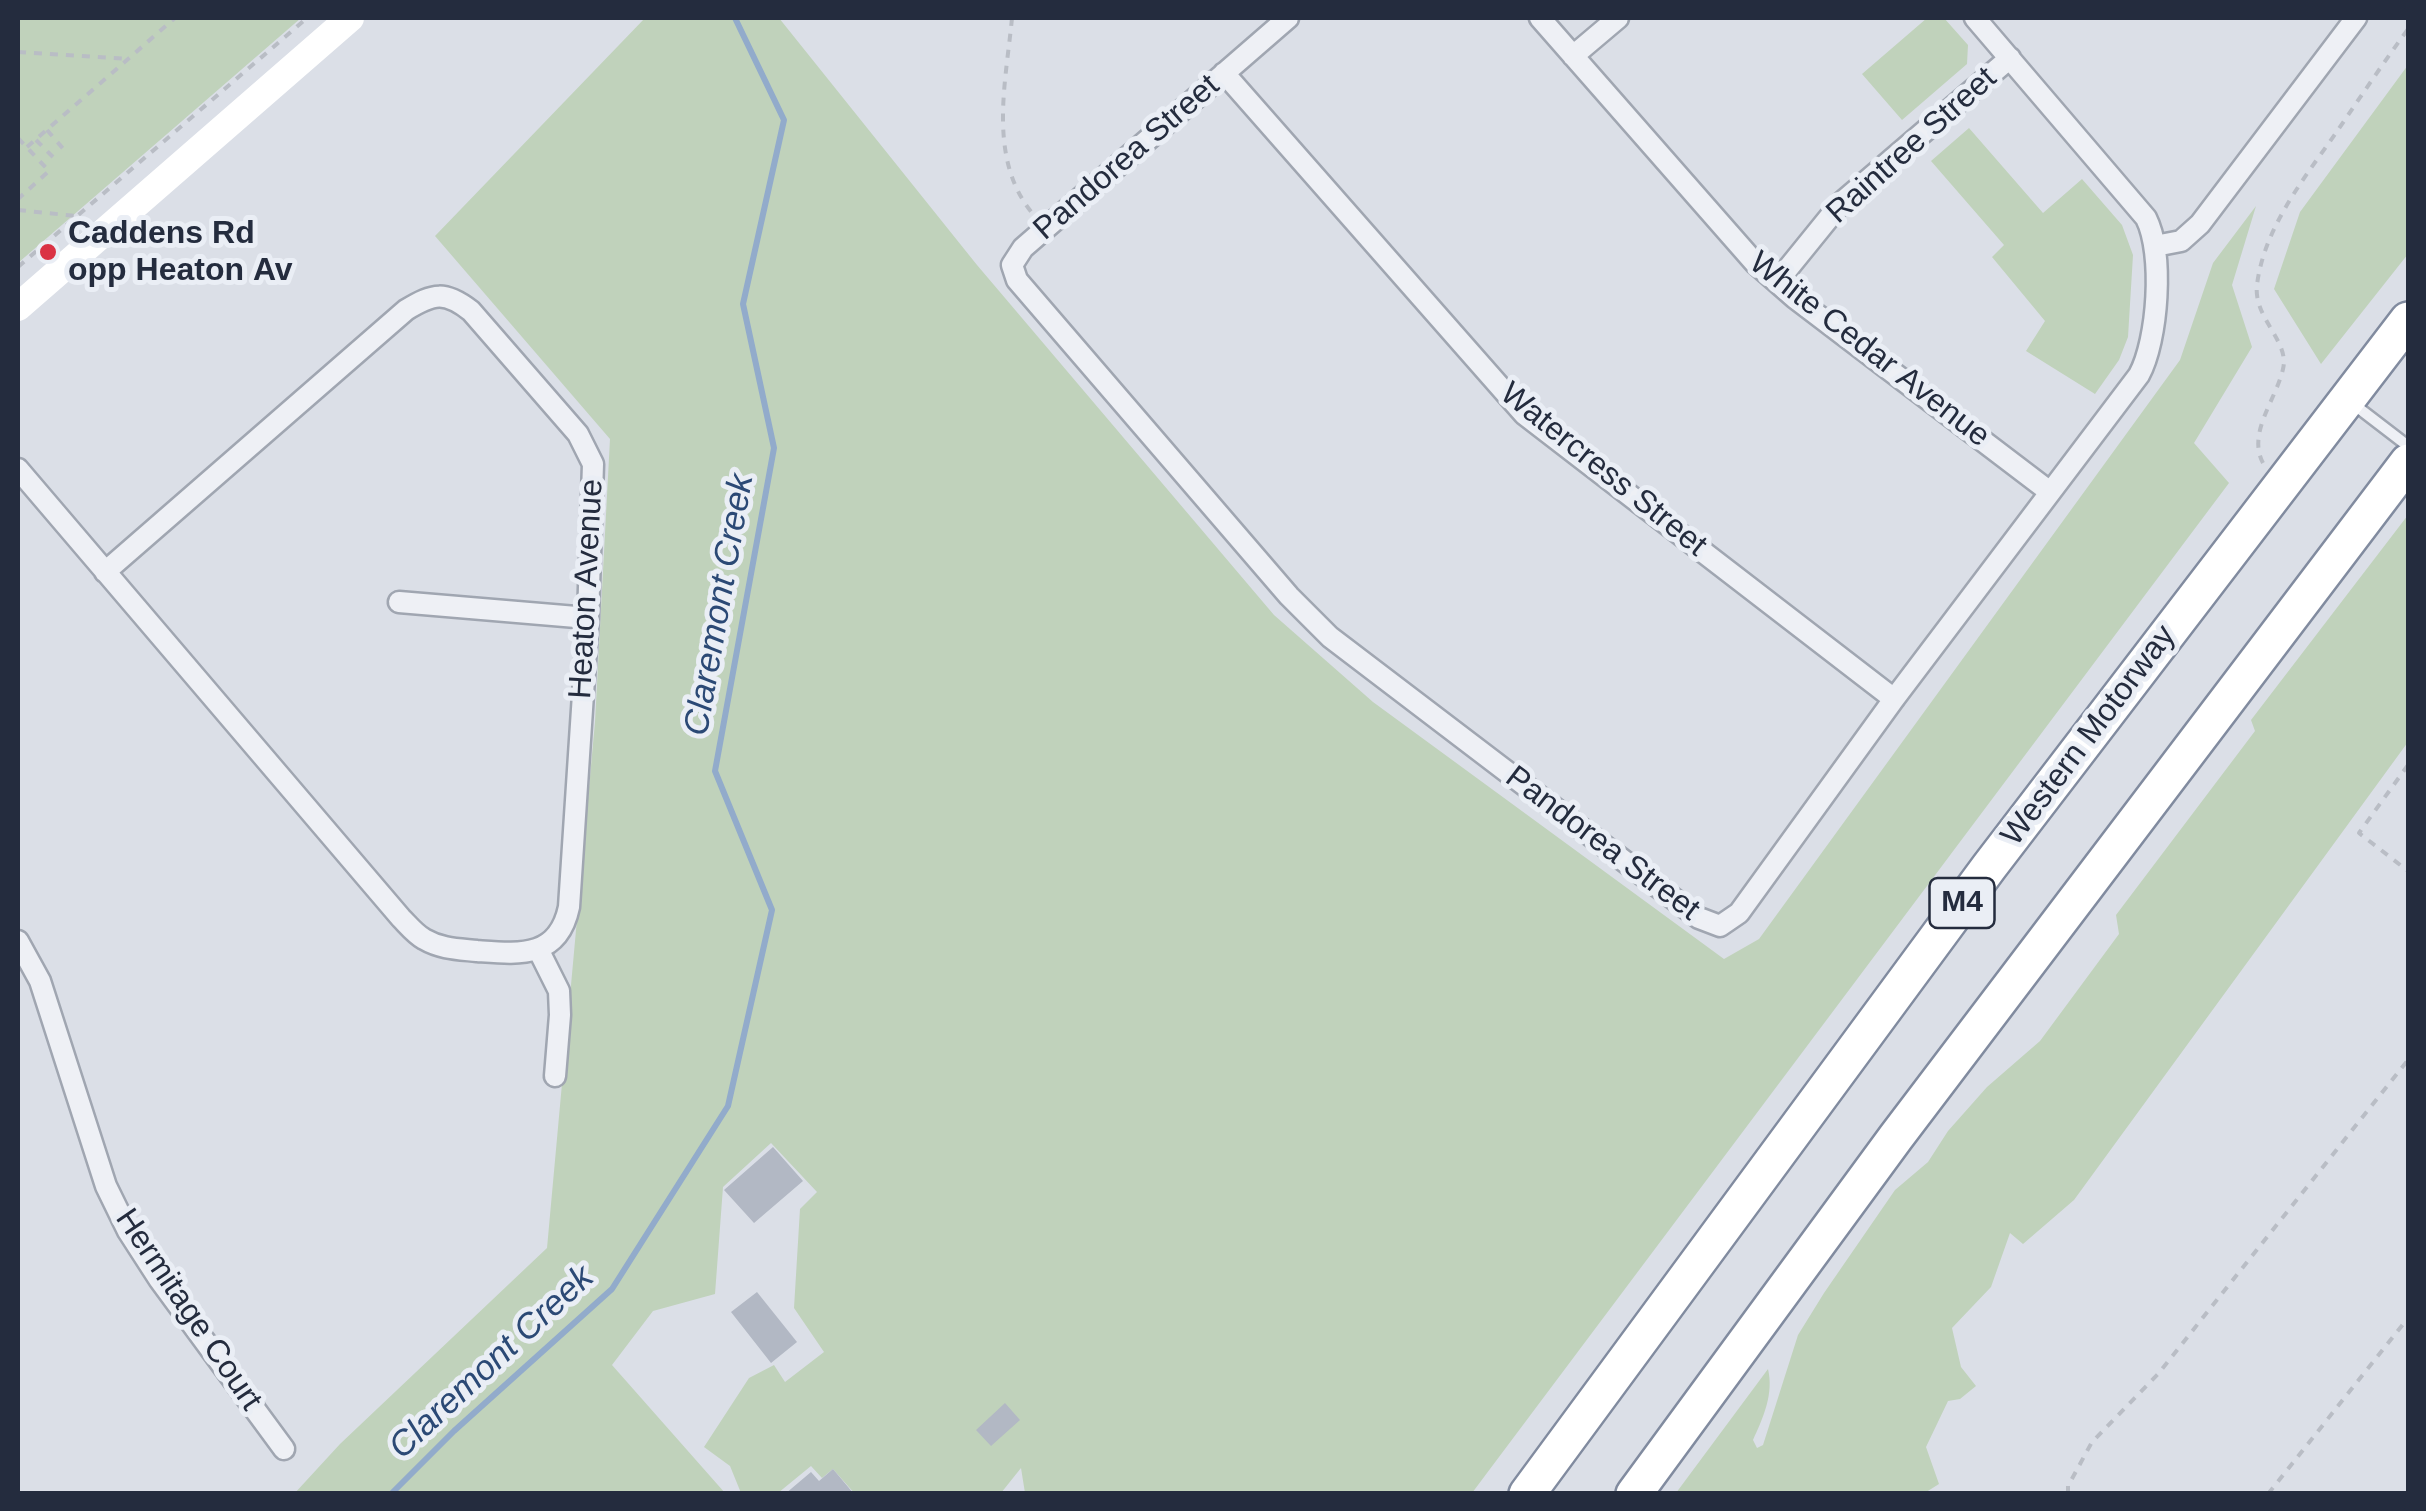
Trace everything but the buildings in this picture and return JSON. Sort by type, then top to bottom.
[{"type":"highway","name":"Western Motorway","points":[[1527,1494],[1989,867],[2408,320]]},
{"type":"highway","name":"M4","points":[[1634,1494],[1896,1137],[2408,462]]},
{"type":"street","points":[[18,307],[350,18]]},
{"type":"street","name":"Pandorea Street","points":[[1288,18],[1046,228],[1015,258],[1012,264],[1017,280],[1314,623],[1706,924],[1720,926],[1734,920],[2050,492],[2144,364],[2151,340],[2156,246],[2140,208],[1975,18]]},
{"type":"street","name":"White Cedar Avenue","points":[[1540,18],[1738,246],[1777,282],[2050,492]]},
{"type":"street","points":[[1574,56],[1618,18]]},
{"type":"street","points":[[2156,246],[2180,241],[2200,224],[2345,22]]},
{"type":"street","name":"Raintree Street","points":[[1777,282],[1841,203],[2010,58]]},
{"type":"street","name":"Watercress Street","points":[[1224,73],[1524,414],[1894,699]]},
{"type":"street","name":"Heaton Avenue","points":[[106,572],[406,310],[424,299],[440,296],[456,300],[471,311],[589,450],[593,464],[588,618],[569,907],[566,923],[538,949]]},
{"type":"street","points":[[18,469],[421,938],[444,948],[523,954],[538,949],[559,991],[554,1076]]},
{"type":"street","points":[[398,602],[588,618]]},
{"type":"street","name":"Hermitage Court","points":[[18,941],[40,980],[106,1186],[128,1232],[284,1449]]},
{"type":"lane","points":[[2347,399],[2408,446]]},
{"type":"path","points":[[27,148],[175,18]]},
{"type":"path","points":[[18,267],[306,18]]},
{"type":"path","points":[[1012,18],[1002,137],[1015,186],[1046,228]]},
{"type":"path","points":[[2276,490],[2258,454],[2257,439],[2284,366],[2282,351],[2256,304],[2257,280],[2272,237],[2292,198],[2408,29]]},
{"type":"path","points":[[18,52],[128,59]]},
{"type":"path","points":[[47,130],[66,152]]},
{"type":"path","points":[[18,138],[49,170],[18,199]]},
{"type":"path","points":[[36,140],[56,160]]},
{"type":"path","points":[[18,210],[76,216]]},
{"type":"path","points":[[2408,766],[2360,833],[2408,871]]},
{"type":"path","points":[[2068,1494],[2068,1486],[2092,1442],[2158,1374],[2408,1060]]},
{"type":"path","points":[[2268,1494],[2408,1318]]},
{"type":"green space","points":[[18,18],[301,18],[18,263]]},
{"type":"green space","points":[[645,18],[779,18],[977,265],[1274,615],[1373,702],[1724,959],[1759,939],[2180,360],[2213,263],[2256,206],[2232,285],[2252,347],[2194,443],[2229,483],[1472,1493],[1025,1493],[1021,1468],[1001,1493],[855,1494],[833,1469],[822,1478],[811,1466],[778,1493],[741,1493],[730,1466],[704,1447],[749,1378],[774,1365],[785,1382],[824,1352],[794,1308],[800,1209],[817,1192],[771,1143],[723,1187],[715,1294],[653,1311],[612,1365],[725,1493],[294,1494],[340,1444],[547,1248],[595,722],[610,439],[435,236]]},
{"type":"green space","points":[[1927,18],[1944,18],[1968,45],[1967,64],[1902,120],[1862,74]]},
{"type":"green space","points":[[2408,65],[2408,254],[2321,364],[2274,289],[2300,212]]},
{"type":"green space","points":[[1969,128],[2043,213],[2082,179],[2122,225],[2133,255],[2128,337],[2119,360],[2095,394],[2026,351],[2045,321],[1992,257],[2004,245],[1931,161]]},
{"type":"green space","points":[[2408,515],[2408,742],[2074,1200],[2023,1244],[2010,1233],[1991,1287],[1952,1328],[1961,1367],[1976,1386],[1960,1399],[1948,1401],[1926,1447],[1939,1484],[1923,1494],[1676,1493],[1768,1369],[1769,1397],[1753,1440],[1757,1448],[1763,1445],[1798,1335],[1895,1190],[1928,1162],[1948,1131],[1987,1087],[2040,1041],[2119,934],[2116,915],[2255,731],[2251,720]]},
{"type":"waterway","name":"Claremont Creek","points":[[391,1494],[454,1431],[612,1289],[728,1106],[772,910],[715,771],[774,448],[743,304],[784,120],[735,18]]},
{"type":"place","name":"Caddens Rd opp Heaton Av","points":[[48,252]]}]
